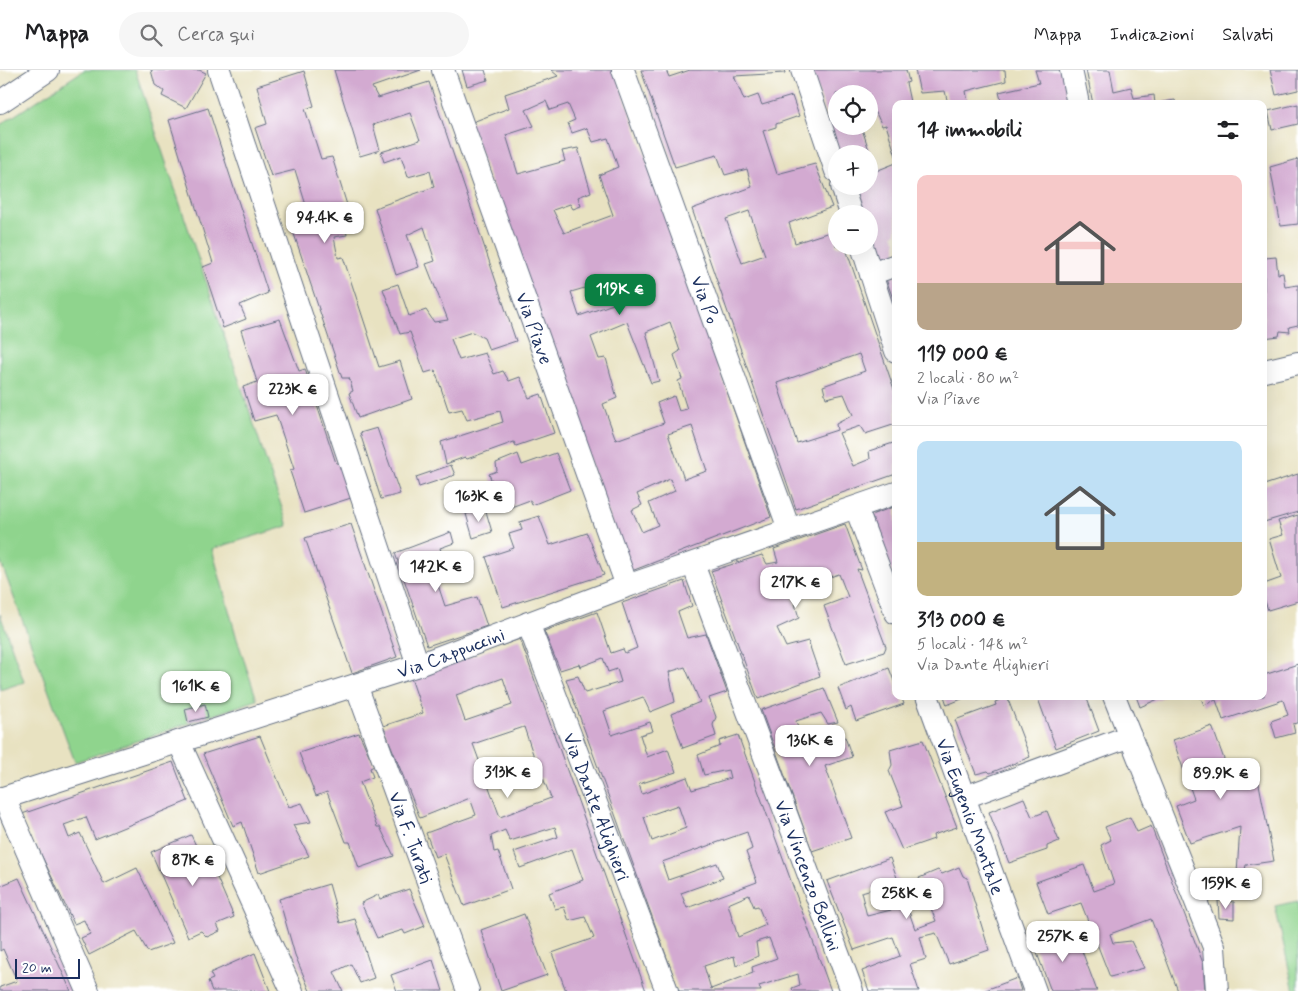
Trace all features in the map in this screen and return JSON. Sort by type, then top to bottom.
[{"type":"street","points":[[0,102],[48,70]]},
{"type":"street","points":[[219,70],[418,665]]},
{"type":"street","name":"Via Piave","points":[[443,70],[627,586]]},
{"type":"street","name":"Via Po","points":[[623,70],[790,529]]},
{"type":"street","points":[[802,70],[828,147]]},
{"type":"street","points":[[1071,70],[1077,100]]},
{"type":"street","points":[[865,255],[892,338]]},
{"type":"street","points":[[871,274],[892,266]]},
{"type":"street","points":[[1267,370],[1298,363]]},
{"type":"street","name":"Via Cappuccini","points":[[2,799],[418,665],[627,586],[892,494]]},
{"type":"street","points":[[856,508],[892,602]]},
{"type":"street","name":"Via Vincenzo Bellini","points":[[694,564],[852,991]]},
{"type":"street","name":"Via Dante Alighieri","points":[[528,624],[667,991]]},
{"type":"street","name":"Via F. Turati","points":[[356,685],[468,991]]},
{"type":"street","name":"Via Eugenio Montale","points":[[929,700],[1034,991]]},
{"type":"street","points":[[1116,700],[1214,947],[1217,991]]},
{"type":"street","points":[[965,797],[1130,736]]},
{"type":"street","points":[[179,742],[292,991]]},
{"type":"street","points":[[2,799],[88,991]]},
{"type":"green space","points":[[84,70],[135,70],[288,526],[212,549],[237,639],[257,700],[75,762],[0,560],[0,125]]},
{"type":"green space","points":[[0,614],[24,682],[0,690]]},
{"type":"green space","points":[[1298,901],[1298,991],[1294,991],[1275,906]]},
{"type":"building","points":[[151,70],[199,70],[206,73],[186,108],[162,96],[164,91],[155,85]]},
{"type":"building","points":[[334,70],[421,70],[372,87],[378,98],[429,82],[516,341],[489,350],[484,338],[472,332],[451,339],[459,360],[485,353],[494,374],[503,371],[509,381],[520,377],[529,398],[541,394],[554,433],[516,446],[514,442],[467,459],[465,457],[446,464],[441,442],[503,422],[500,411],[467,420],[462,409],[449,412],[435,370],[425,373],[410,332],[400,334],[383,289],[398,284],[409,316],[426,310],[434,322],[448,320],[426,264],[435,261],[424,227],[407,235],[419,267],[396,275],[375,208],[434,187],[430,171],[408,177],[401,156],[384,162],[381,152],[420,140],[410,113],[373,125],[380,150],[360,156]]},
{"type":"building","points":[[462,70],[485,70],[488,80],[467,86]]},
{"type":"building","points":[[551,70],[615,70],[771,517],[629,572],[470,123],[509,108],[505,94],[558,76]],"holes":[[[546,101],[550,110],[568,104],[575,120],[568,123],[572,133],[587,128],[593,142],[608,138],[618,167],[599,175],[613,215],[564,233],[553,210],[570,204],[573,209],[581,206],[578,197],[591,192],[578,148],[562,151],[565,161],[518,174],[506,135],[534,126],[526,110]],[[613,283],[619,302],[579,316],[571,292],[588,287],[590,290]],[[627,322],[651,383],[659,381],[646,332],[670,322],[680,351],[674,355],[682,379],[678,381],[687,409],[679,411],[674,396],[657,403],[664,423],[616,440],[603,404],[617,398],[606,358],[599,359],[591,337]],[[692,426],[707,471],[684,479],[668,434]],[[670,479],[675,491],[649,503],[658,525],[642,532],[632,510],[642,505],[637,494]]]},
{"type":"building","points":[[641,70],[666,70],[669,77],[690,70],[784,70],[785,73],[734,76],[744,100],[758,95],[762,105],[792,96],[799,116],[763,131],[777,174],[815,164],[831,205],[828,205],[828,208],[789,223],[795,243],[828,233],[828,255],[848,255],[892,383],[892,425],[865,434],[860,426],[839,433],[853,466],[870,459],[869,451],[892,443],[892,475],[796,509],[692,209],[752,187],[747,169],[725,175],[717,155],[675,167]],"holes":[[[749,211],[765,255],[742,263],[726,219]],[[859,354],[865,371],[823,386],[826,398],[844,394],[853,415],[836,424],[837,430],[797,443],[777,383]]]},
{"type":"building","points":[[811,70],[906,70],[909,82],[906,83],[910,100],[892,100],[892,144],[886,125],[882,126],[878,117],[878,85],[828,85],[828,119]]},
{"type":"building","points":[[915,70],[1005,70],[1006,81],[966,91],[968,100],[947,100],[945,91],[920,93]]},
{"type":"building","points":[[1035,70],[1063,70],[1068,100],[1001,100],[999,92],[1039,83]]},
{"type":"building","points":[[1086,70],[1110,70],[1114,91],[1131,87],[1134,98],[1154,95],[1155,100],[1092,100]]},
{"type":"building","points":[[1270,70],[1298,70],[1298,90],[1276,95]]},
{"type":"building","points":[[304,71],[314,106],[305,109],[321,159],[332,157],[347,205],[325,214],[330,229],[345,224],[347,235],[334,237],[338,258],[343,257],[379,367],[400,361],[412,399],[358,418],[349,393],[353,391],[349,378],[342,378],[291,225],[310,218],[295,170],[271,176],[255,128],[267,124],[257,86]]},
{"type":"building","points":[[1298,104],[1298,124],[1272,130],[1268,111]]},
{"type":"building","points":[[208,108],[268,293],[240,305],[246,319],[223,328],[203,267],[213,263],[169,120]]},
{"type":"building","points":[[833,135],[864,135],[867,145],[837,145]]},
{"type":"building","points":[[1298,159],[1298,224],[1281,226],[1270,167]]},
{"type":"building","points":[[892,165],[892,258],[879,262],[877,255],[878,205],[859,205],[855,195],[878,195],[878,170]]},
{"type":"building","points":[[1276,257],[1278,274],[1283,273],[1285,287],[1298,285],[1298,325],[1289,327],[1290,332],[1280,331],[1279,336],[1267,338],[1267,258]]},
{"type":"building","points":[[892,277],[892,296],[886,279]]},
{"type":"building","points":[[280,319],[299,371],[305,369],[336,463],[339,463],[351,498],[304,513],[290,471],[294,469],[276,415],[254,421],[243,387],[257,382],[241,330]]},
{"type":"building","points":[[377,428],[400,494],[381,499],[360,433]]},
{"type":"building","points":[[556,453],[570,490],[532,505],[530,500],[503,510],[489,474],[497,471],[496,463],[518,454],[522,465]]},
{"type":"building","points":[[451,465],[455,475],[419,487],[416,477]]},
{"type":"building","points":[[1298,474],[1298,512],[1267,521],[1267,484]]},
{"type":"building","points":[[892,507],[892,573],[871,515]]},
{"type":"building","points":[[485,508],[492,532],[473,538],[466,514]]},
{"type":"building","points":[[1298,515],[1298,601],[1268,610],[1267,583],[1281,578],[1269,539],[1283,535],[1278,521]]},
{"type":"building","points":[[539,516],[550,545],[587,533],[604,575],[503,607],[486,557],[514,548],[509,534],[522,530],[520,522]]},
{"type":"building","points":[[351,524],[397,657],[352,673],[305,538]]},
{"type":"building","points":[[845,524],[862,570],[857,569],[886,647],[884,652],[846,664],[824,606],[848,597],[839,574],[791,590],[799,618],[777,628],[786,647],[808,641],[820,676],[758,699],[711,571],[762,555],[767,564],[778,562],[774,549]]},
{"type":"building","points":[[451,532],[454,543],[440,548],[447,570],[435,576],[445,606],[477,597],[487,626],[427,646],[395,553]]},
{"type":"building","points":[[684,581],[692,606],[678,612],[687,638],[706,634],[727,692],[709,698],[716,717],[713,725],[716,736],[683,748],[671,714],[700,702],[685,667],[669,672],[675,702],[650,712],[643,697],[604,711],[612,735],[650,722],[653,731],[640,735],[647,757],[668,749],[676,772],[639,784],[642,794],[687,777],[692,790],[730,778],[728,770],[704,775],[698,755],[720,746],[719,741],[738,735],[831,991],[793,991],[792,988],[800,985],[798,974],[759,986],[761,991],[679,991],[566,679],[578,676],[585,693],[621,682],[617,669],[608,672],[603,658],[580,667],[579,664],[560,670],[544,631],[597,612],[611,653],[623,649],[625,653],[637,648],[622,603]],"holes":[[[678,805],[686,828],[652,841],[644,817]],[[747,832],[752,849],[746,852],[757,882],[687,908],[681,893],[723,878],[717,863],[668,880],[662,862]],[[749,895],[754,907],[758,906],[766,925],[738,937],[728,904]],[[769,938],[777,958],[752,967],[753,973],[711,989],[704,966],[734,956],[736,966],[758,956],[756,942]]]},
{"type":"building","points":[[520,639],[646,991],[566,991],[552,953],[594,938],[585,917],[569,921],[564,907],[555,909],[549,893],[583,880],[572,849],[520,868],[514,852],[558,837],[555,827],[510,841],[505,830],[491,836],[494,852],[498,851],[511,889],[464,906],[444,854],[435,857],[426,833],[476,815],[470,798],[420,818],[383,726],[423,713],[411,678]],"holes":[[[503,678],[512,705],[465,721],[456,695]],[[524,727],[536,763],[528,766],[534,779],[543,778],[551,798],[500,817],[473,744]]]},
{"type":"building","points":[[1298,664],[1298,723],[1293,724],[1295,733],[1276,738],[1271,721],[1288,715],[1283,700],[1223,720],[1216,700],[1267,700],[1267,674]]},
{"type":"building","points":[[889,668],[892,676],[892,700],[902,700],[904,704],[856,721],[851,707],[846,710],[838,688]]},
{"type":"building","points":[[824,688],[838,722],[828,724],[821,713],[796,721],[804,749],[845,737],[852,757],[825,766],[851,838],[812,851],[761,710]]},
{"type":"building","points":[[945,700],[959,700],[947,705]]},
{"type":"building","points":[[1008,700],[1030,757],[990,773],[988,771],[976,774],[955,720],[996,705],[995,702]]},
{"type":"building","points":[[1038,700],[1087,700],[1099,731],[1056,748]]},
{"type":"building","points":[[1137,700],[1156,700],[1140,707]]},
{"type":"building","points":[[1202,700],[1216,700],[1204,705]]},
{"type":"building","points":[[205,704],[208,717],[188,722],[185,709]]},
{"type":"building","points":[[1212,726],[1233,784],[1258,779],[1274,861],[1246,865],[1245,870],[1237,873],[1240,827],[1190,843],[1176,806],[1194,799],[1173,740]]},
{"type":"building","points":[[359,733],[374,766],[370,768],[373,777],[360,782],[377,827],[380,827],[394,856],[359,868],[350,842],[346,842],[327,792],[316,796],[299,753]]},
{"type":"building","points":[[260,736],[289,807],[302,803],[311,822],[293,825],[309,856],[259,873],[242,822],[233,826],[203,754]]},
{"type":"building","points":[[923,740],[957,827],[933,835],[934,839],[902,850],[885,812],[903,806],[889,771],[892,765],[890,750]]},
{"type":"building","points":[[173,762],[188,801],[95,839],[86,817],[64,825],[69,838],[80,833],[104,884],[137,868],[173,943],[148,952],[136,931],[89,955],[81,938],[90,934],[84,920],[74,924],[22,814]]},
{"type":"building","points":[[1024,798],[1032,817],[1047,811],[1059,841],[1047,846],[1047,850],[1009,863],[989,812]]},
{"type":"building","points":[[1130,817],[1137,832],[1151,826],[1203,963],[1205,991],[1178,991],[1151,919],[1110,934],[1113,943],[1131,941],[1144,968],[1110,977],[1081,903],[1048,914],[1036,882],[1084,865],[1094,891],[1114,884],[1101,845],[1111,840],[1105,827]]},
{"type":"building","points":[[191,835],[199,852],[205,850],[234,917],[217,924],[220,931],[207,937],[201,931],[188,937],[151,852]]},
{"type":"building","points":[[890,858],[915,929],[936,921],[919,878],[938,870],[942,874],[959,867],[963,876],[967,878],[989,950],[949,964],[936,933],[920,937],[926,959],[910,964],[919,991],[869,991],[862,971],[900,956],[893,937],[854,950],[827,881]],"holes":[[[884,886],[891,910],[867,916],[861,892]]]},
{"type":"building","points":[[19,878],[71,991],[0,991],[0,987],[17,981],[3,949],[0,951],[0,886]]},
{"type":"building","points":[[329,884],[340,923],[355,919],[374,978],[360,983],[351,964],[334,972],[343,991],[310,991],[295,955],[279,899]]},
{"type":"building","points":[[409,889],[425,926],[405,934],[403,930],[377,938],[361,903],[378,895],[380,899]]},
{"type":"building","points":[[1218,900],[1234,902],[1234,919],[1219,918]]},
{"type":"building","points":[[524,914],[547,975],[501,991],[481,930]]},
{"type":"building","points":[[1051,930],[1056,942],[1076,935],[1097,991],[1051,991],[1031,937]]},
{"type":"building","points":[[255,953],[270,991],[212,991],[208,981],[213,979],[210,973]]},
{"type":"building","points":[[433,960],[443,991],[397,991],[391,975]]},
{"type":"building","points":[[1017,978],[1021,991],[983,991]]}]
